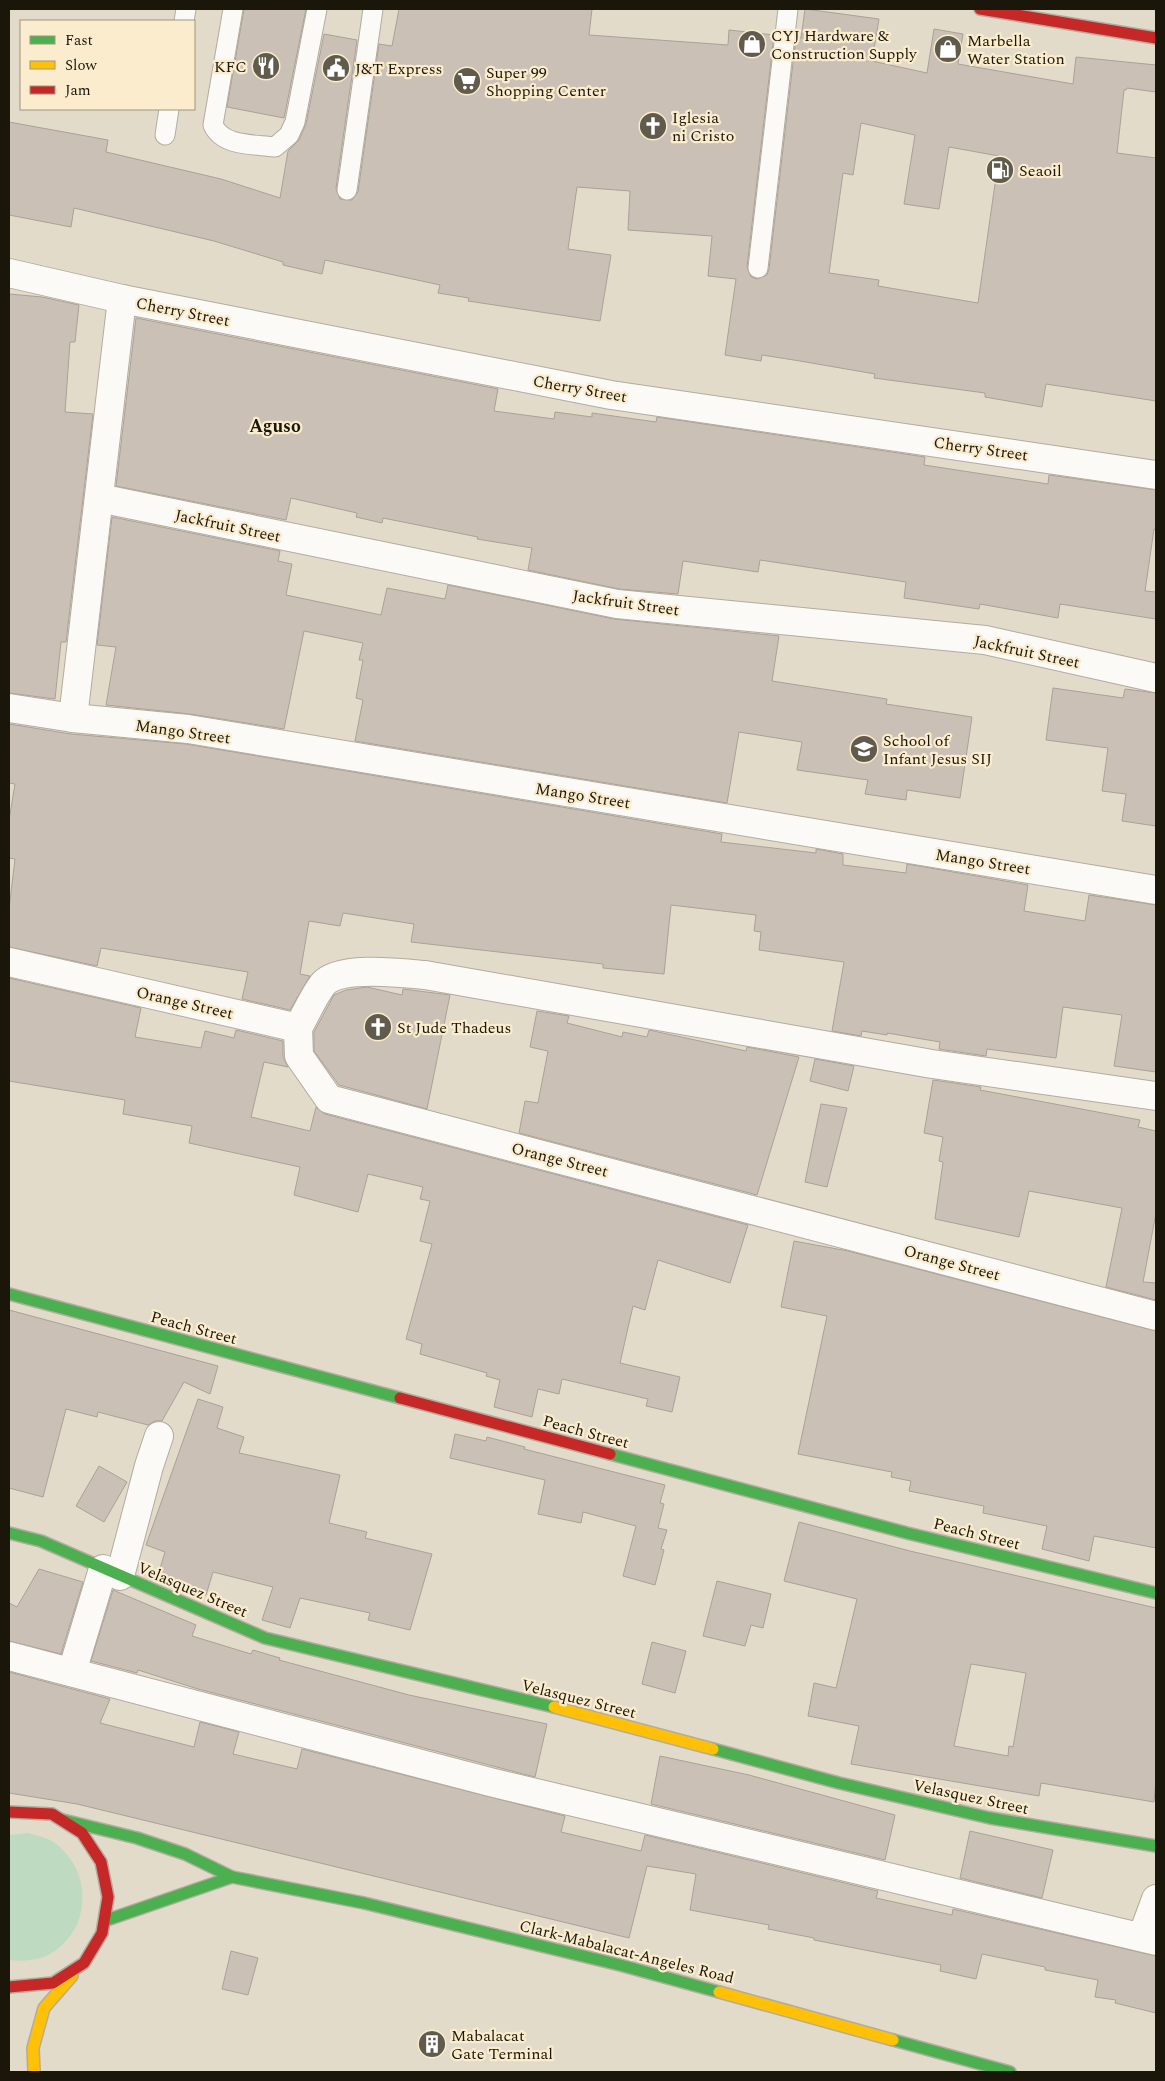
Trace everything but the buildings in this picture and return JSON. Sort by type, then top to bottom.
[{"type":"main road","points":[[980,9],[1156,38]]},
{"type":"main road","name":"Peach Street","points":[[9,1294],[907,1533],[1156,1593]]},
{"type":"main road","name":"Velasquez Street","points":[[9,1533],[41,1541],[265,1638],[552,1707],[839,1783],[981,1816],[1156,1846]]},
{"type":"main road","points":[[9,1812],[42,1812],[63,1820],[80,1832],[93,1846],[103,1862],[108,1881],[110,1901],[107,1920],[98,1944],[44,2008],[33,2048],[34,2072]]},
{"type":"main road","name":"Clark-Mabalacat-Angeles Road","points":[[63,1820],[137,1838],[185,1854],[232,1876],[364,1903],[620,1964],[1010,2072]]},
{"type":"main road","points":[[107,1920],[232,1876]]},
{"type":"main road","points":[[9,1986],[24,1988],[45,1984],[64,1976],[82,1964]]},
{"type":"street","name":"Cherry Street","points":[[9,274],[122,299],[611,395],[1156,475]]},
{"type":"street","points":[[72,718],[122,299]]},
{"type":"street","name":"Jackfruit Street","points":[[99,498],[617,604],[985,640],[1156,678]]},
{"type":"street","name":"Mango Street","points":[[9,708],[72,718],[188,729],[383,763],[1156,890]]},
{"type":"street","name":"Orange Street","points":[[9,962],[298,1028],[299,1056],[330,1099],[1156,1316]]},
{"type":"street","points":[[298,1028],[324,983],[339,976],[372,970],[425,975],[932,1064],[1156,1096]]},
{"type":"street","points":[[72,1672],[112,1572],[159,1436]]},
{"type":"street","points":[[9,1656],[490,1782],[1149,1939],[1156,1900]]},
{"type":"lane","points":[[233,9],[213,125],[217,134],[230,141],[275,146],[289,135],[295,122],[317,9]]},
{"type":"lane","points":[[347,190],[373,9]]},
{"type":"lane","points":[[758,268],[788,9]]},
{"type":"lane","points":[[165,135],[170,110]]},
{"type":"green space","points":[[28,1833],[50,1840],[64,1852],[75,1866],[81,1882],[80,1916],[73,1932],[62,1945],[46,1956],[37,1959],[9,1960],[9,1835]]},
{"type":"traffic: fast","points":[[9,1294],[400,1398]]},
{"type":"traffic: fast","points":[[610,1454],[907,1533],[1156,1593]]},
{"type":"traffic: fast","points":[[9,1533],[41,1541],[265,1638],[554,1707]]},
{"type":"traffic: fast","points":[[713,1749],[839,1783],[990,1818],[1156,1846]]},
{"type":"traffic: fast","points":[[63,1820],[137,1838],[185,1854],[232,1877],[364,1903],[620,1965],[719,1992]]},
{"type":"traffic: fast","points":[[107,1920],[232,1877]]},
{"type":"traffic: fast","points":[[893,2040],[1010,2072]]},
{"type":"traffic: slow","points":[[554,1707],[713,1749]]},
{"type":"traffic: slow","points":[[34,2072],[33,2048],[44,2008],[72,1976]]},
{"type":"traffic: slow","points":[[719,1992],[893,2040]]},
{"type":"traffic: jam","points":[[980,9],[1156,38]]},
{"type":"traffic: jam","points":[[400,1398],[610,1454]]},
{"type":"traffic: jam","points":[[9,1812],[52,1814],[82,1833],[101,1862],[108,1897],[102,1933],[84,1963],[53,1983],[9,1987]]},
{"type":"place","name":"CYJ Hardware & Construction Supply","points":[[752,44]]},
{"type":"place","name":"Marbella Water Station","points":[[948,49]]},
{"type":"place","name":"KFC","points":[[266,66]]},
{"type":"place","name":"J&T Express","points":[[336,68]]},
{"type":"place","name":"Super 99 Shopping Center","points":[[467,81]]},
{"type":"place","name":"Iglesia ni Cristo","points":[[653,126]]},
{"type":"place","name":"Seaoil","points":[[1000,170]]},
{"type":"place","name":"School of Infant Jesus SIJ","points":[[864,749]]},
{"type":"place","name":"St Jude Thadeus","points":[[378,1027]]},
{"type":"place","name":"Mabalacat Gate Terminal","points":[[432,2044]]},
{"type":"district","name":"Aguso","points":[[275,426]]}]
